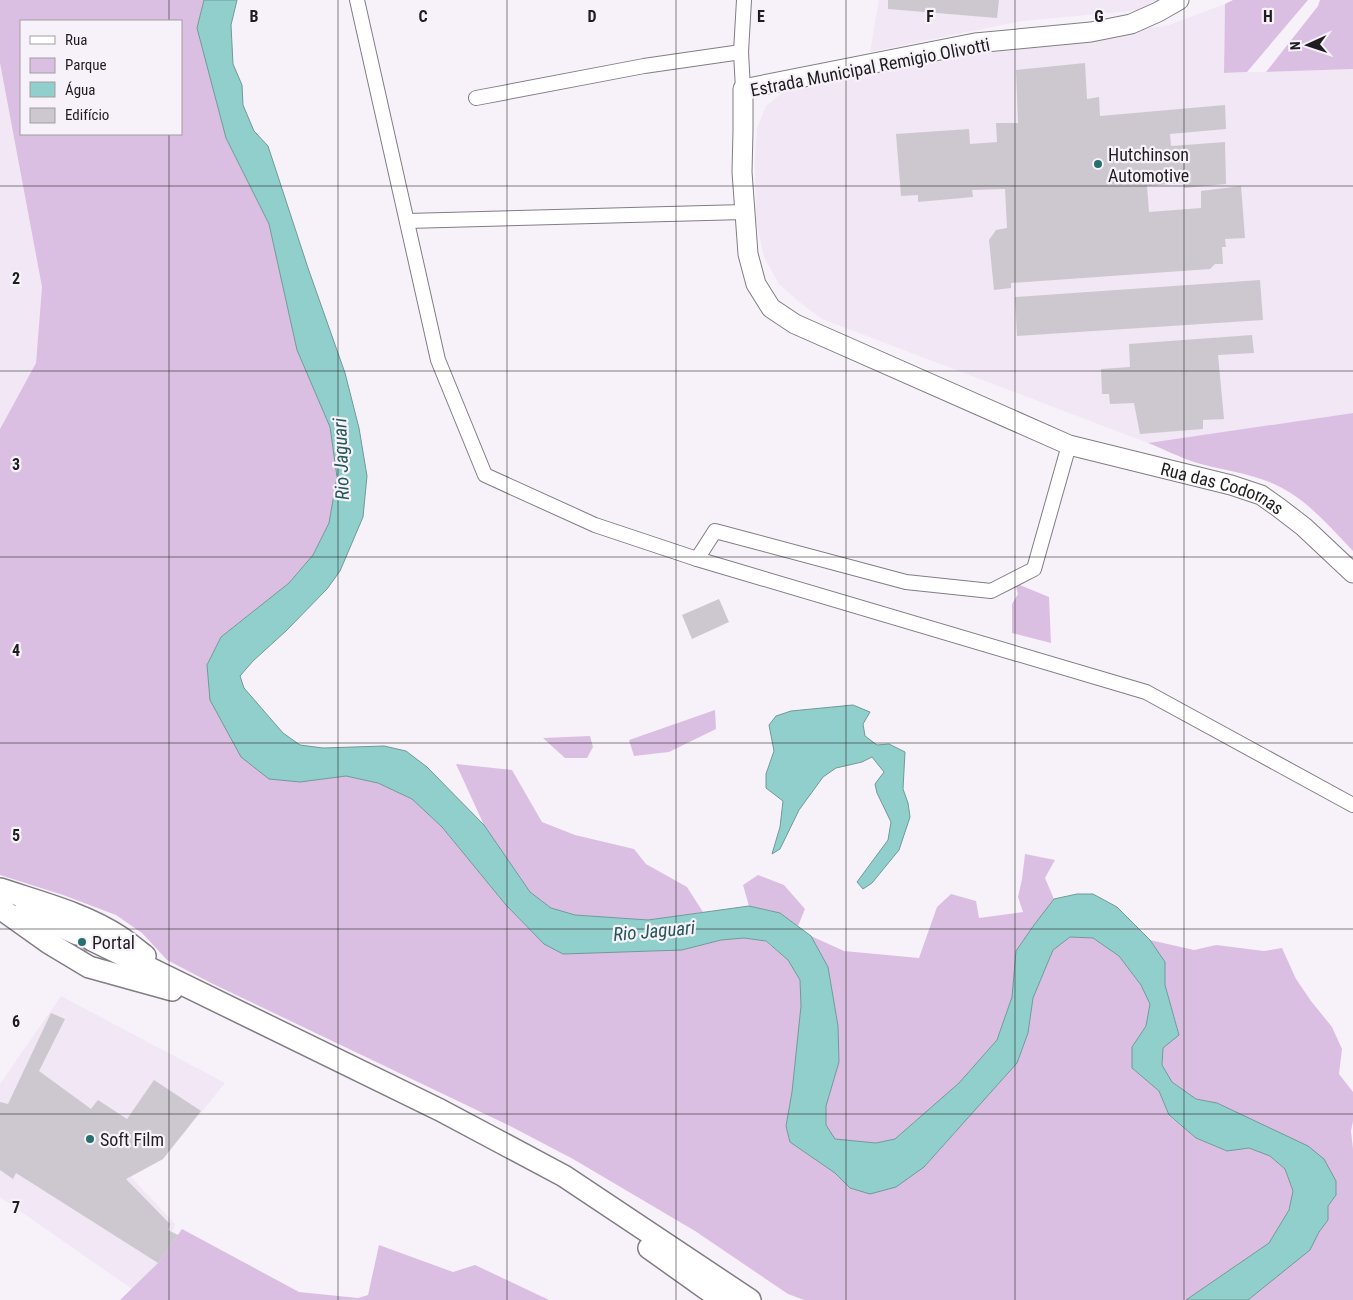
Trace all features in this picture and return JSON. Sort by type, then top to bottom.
[{"type":"main road","points":[[0,889],[60,909],[120,936],[176,987]]},
{"type":"main road","points":[[0,900],[176,987],[440,1110],[564,1176],[750,1300]]},
{"type":"main road","points":[[0,908],[49,943],[89,966],[176,987],[530,1168],[610,1221],[722,1300]]},
{"type":"street","points":[[357,0],[438,360],[485,475],[594,525],[697,560],[1146,692],[1353,805]]},
{"type":"street","points":[[743,89],[744,0]]},
{"type":"street","name":"Estrada Municipal Remigio Olivotti","points":[[1069,445],[795,324],[772,308],[756,284],[748,254],[742,172],[743,89],[975,43],[1091,32],[1131,24],[1179,0]]},
{"type":"street","points":[[476,98],[644,66],[742,52]]},
{"type":"street","points":[[407,221],[744,212]]},
{"type":"street","points":[[697,560],[715,531],[906,582],[991,591],[1034,570],[1069,445]]},
{"type":"street","name":"Rua das Codornas","points":[[1069,445],[1232,485],[1261,495],[1304,527],[1353,573]]},
{"type":"shaded area","points":[[879,0],[1170,0],[1164,4],[1131,11],[1022,21],[870,52]]},
{"type":"shaded area","points":[[1225,4],[1224,73],[1353,69],[1353,413],[1148,443],[822,319],[779,284],[764,257],[756,221],[755,159],[757,128],[766,106],[783,92],[983,48],[1166,26]]},
{"type":"shaded area","points":[[0,63],[42,287],[36,363],[0,429]]},
{"type":"shaded area","points":[[61,996],[225,1083],[163,1159],[131,1177],[175,1224],[172,1232],[178,1235],[158,1263],[132,1289],[0,1197],[0,1084]]},
{"type":"green space","points":[[0,0],[204,0],[197,28],[226,138],[269,224],[297,350],[330,427],[337,477],[329,523],[313,555],[289,583],[221,637],[207,665],[300,782],[346,776],[378,783],[412,799],[442,827],[506,905],[544,944],[625,952],[682,950],[721,940],[744,938],[765,941],[788,960],[800,980],[801,1006],[792,1092],[786,1126],[790,1142],[835,1173],[850,1188],[924,1167],[1017,1063],[1028,1033],[1033,998],[1053,950],[1070,936],[1093,938],[1119,956],[1141,985],[1150,1004],[1146,1026],[1132,1047],[1133,1069],[1159,1091],[1169,1116],[1196,1138],[1226,1151],[1249,1148],[1270,1156],[1285,1169],[1293,1191],[1289,1210],[1269,1243],[1186,1300],[804,1300],[788,1294],[695,1231],[573,1159],[510,1126],[211,983],[167,960],[142,933],[116,915],[63,895],[0,875],[0,429],[36,363],[42,287],[0,63]]},
{"type":"green space","points":[[1233,0],[1308,0],[1247,72],[1224,73],[1225,4]]},
{"type":"green space","points":[[1320,0],[1353,0],[1353,69],[1266,72],[1318,6]]},
{"type":"green space","points":[[1353,413],[1353,551],[1311,508],[1282,488],[1261,479],[1194,462],[1148,443]]},
{"type":"green space","points":[[1015,583],[1049,597],[1051,643],[1012,633],[1012,604],[1018,594]]},
{"type":"green space","points":[[715,710],[716,729],[669,752],[634,756],[629,740]]},
{"type":"green space","points":[[590,736],[593,747],[587,758],[565,758],[543,738]]},
{"type":"green space","points":[[456,764],[512,770],[542,822],[575,835],[634,849],[646,864],[687,887],[703,912],[648,920],[575,915],[551,908],[530,892],[484,825]]},
{"type":"green space","points":[[1025,854],[1055,860],[1045,878],[1054,899],[1016,951],[1012,997],[997,1040],[959,1083],[895,1139],[876,1143],[834,1139],[826,1125],[826,1106],[839,1062],[838,1026],[828,967],[811,936],[844,951],[919,958],[937,907],[951,894],[976,901],[979,918],[1023,912],[1018,897]]},
{"type":"green space","points":[[758,875],[784,885],[805,909],[798,926],[780,913],[749,906],[743,885]]},
{"type":"green space","points":[[1150,940],[1194,950],[1216,945],[1264,951],[1282,948],[1296,979],[1332,1027],[1342,1049],[1339,1074],[1353,1092],[1351,1131],[1353,1149],[1353,1300],[1248,1300],[1310,1249],[1328,1220],[1328,1206],[1336,1195],[1247,1118],[1217,1103],[1196,1099],[1172,1082],[1162,1065],[1163,1048],[1179,1034],[1165,985],[1165,962]]},
{"type":"green space","points":[[182,1229],[299,1292],[358,1298],[368,1295],[379,1245],[453,1272],[475,1265],[549,1300],[120,1300],[158,1263]]},
{"type":"water","name":"Rio Jaguari","points":[[204,0],[237,0],[231,25],[233,64],[242,85],[243,105],[254,131],[268,146],[345,373],[359,428],[367,476],[363,517],[340,571],[327,589],[240,676],[244,688],[283,733],[300,745],[323,748],[384,746],[406,751],[427,767],[484,825],[530,892],[551,908],[575,915],[648,920],[749,906],[780,913],[811,936],[828,967],[838,1026],[839,1062],[826,1106],[826,1125],[835,1139],[876,1143],[895,1139],[959,1083],[997,1040],[1012,997],[1016,951],[1034,925],[1054,899],[1077,894],[1093,894],[1117,907],[1150,940],[1165,962],[1165,985],[1179,1035],[1163,1048],[1162,1065],[1172,1082],[1196,1099],[1217,1103],[1308,1146],[1324,1159],[1336,1181],[1336,1195],[1328,1206],[1328,1220],[1319,1232],[1310,1250],[1248,1300],[1186,1300],[1269,1243],[1289,1210],[1293,1191],[1285,1169],[1270,1156],[1249,1148],[1227,1151],[1196,1138],[1169,1115],[1159,1091],[1132,1068],[1132,1047],[1146,1026],[1150,1004],[1141,985],[1119,956],[1093,938],[1070,937],[1053,950],[1033,998],[1028,1033],[1017,1063],[924,1167],[896,1187],[870,1194],[850,1188],[835,1173],[790,1142],[786,1126],[792,1092],[801,1006],[800,980],[788,960],[766,941],[744,938],[721,940],[682,950],[563,954],[544,944],[506,905],[442,827],[412,799],[378,783],[346,776],[300,782],[269,779],[241,757],[210,700],[207,665],[221,637],[289,583],[313,555],[329,523],[337,477],[330,427],[297,350],[269,224],[226,138],[197,28]]},
{"type":"water","points":[[853,705],[870,712],[863,724],[865,736],[877,745],[889,744],[905,752],[903,789],[910,817],[899,850],[872,883],[863,889],[857,882],[888,840],[891,822],[877,793],[875,784],[884,772],[872,757],[862,762],[836,768],[823,777],[799,810],[780,849],[772,854],[780,827],[783,801],[766,788],[766,774],[774,751],[769,725],[776,716],[791,711]]},
{"type":"building","points":[[888,0],[999,0],[997,18],[888,9]]},
{"type":"building","name":"Hutchinson Automotive","points":[[1085,63],[1087,99],[1099,97],[1100,116],[1225,105],[1226,129],[1170,134],[1171,146],[1225,142],[1226,184],[1184,188],[1184,183],[1147,186],[1149,212],[1201,208],[1201,191],[1241,186],[1245,238],[1225,239],[1226,247],[1222,247],[1223,264],[1215,264],[1210,269],[1011,283],[1011,288],[994,290],[989,240],[996,230],[1007,228],[1005,189],[972,190],[973,197],[918,202],[918,195],[901,196],[896,134],[969,129],[970,144],[997,142],[996,123],[1018,123],[1016,70]]},
{"type":"building","points":[[1260,280],[1263,320],[1017,336],[1015,297]]},
{"type":"building","points":[[1252,335],[1254,353],[1218,355],[1224,419],[1203,420],[1203,429],[1140,434],[1134,403],[1110,404],[1109,394],[1102,394],[1101,369],[1130,367],[1129,344]]},
{"type":"building","points":[[719,599],[729,622],[692,639],[682,615]]},
{"type":"building","name":"Soft Film","points":[[51,1013],[65,1019],[39,1071],[91,1109],[98,1100],[127,1119],[154,1080],[201,1111],[163,1159],[126,1179],[170,1224],[168,1230],[178,1235],[158,1263],[16,1173],[13,1179],[0,1170],[0,1102],[8,1104]]},
{"type":"tunnel","points":[[73,943],[88,950]]},
{"type":"place","name":"Hutchinson Automotive","points":[[1098,164]]},
{"type":"place","name":"Portal","points":[[82,942]]},
{"type":"place","name":"Soft Film","points":[[90,1139]]}]
